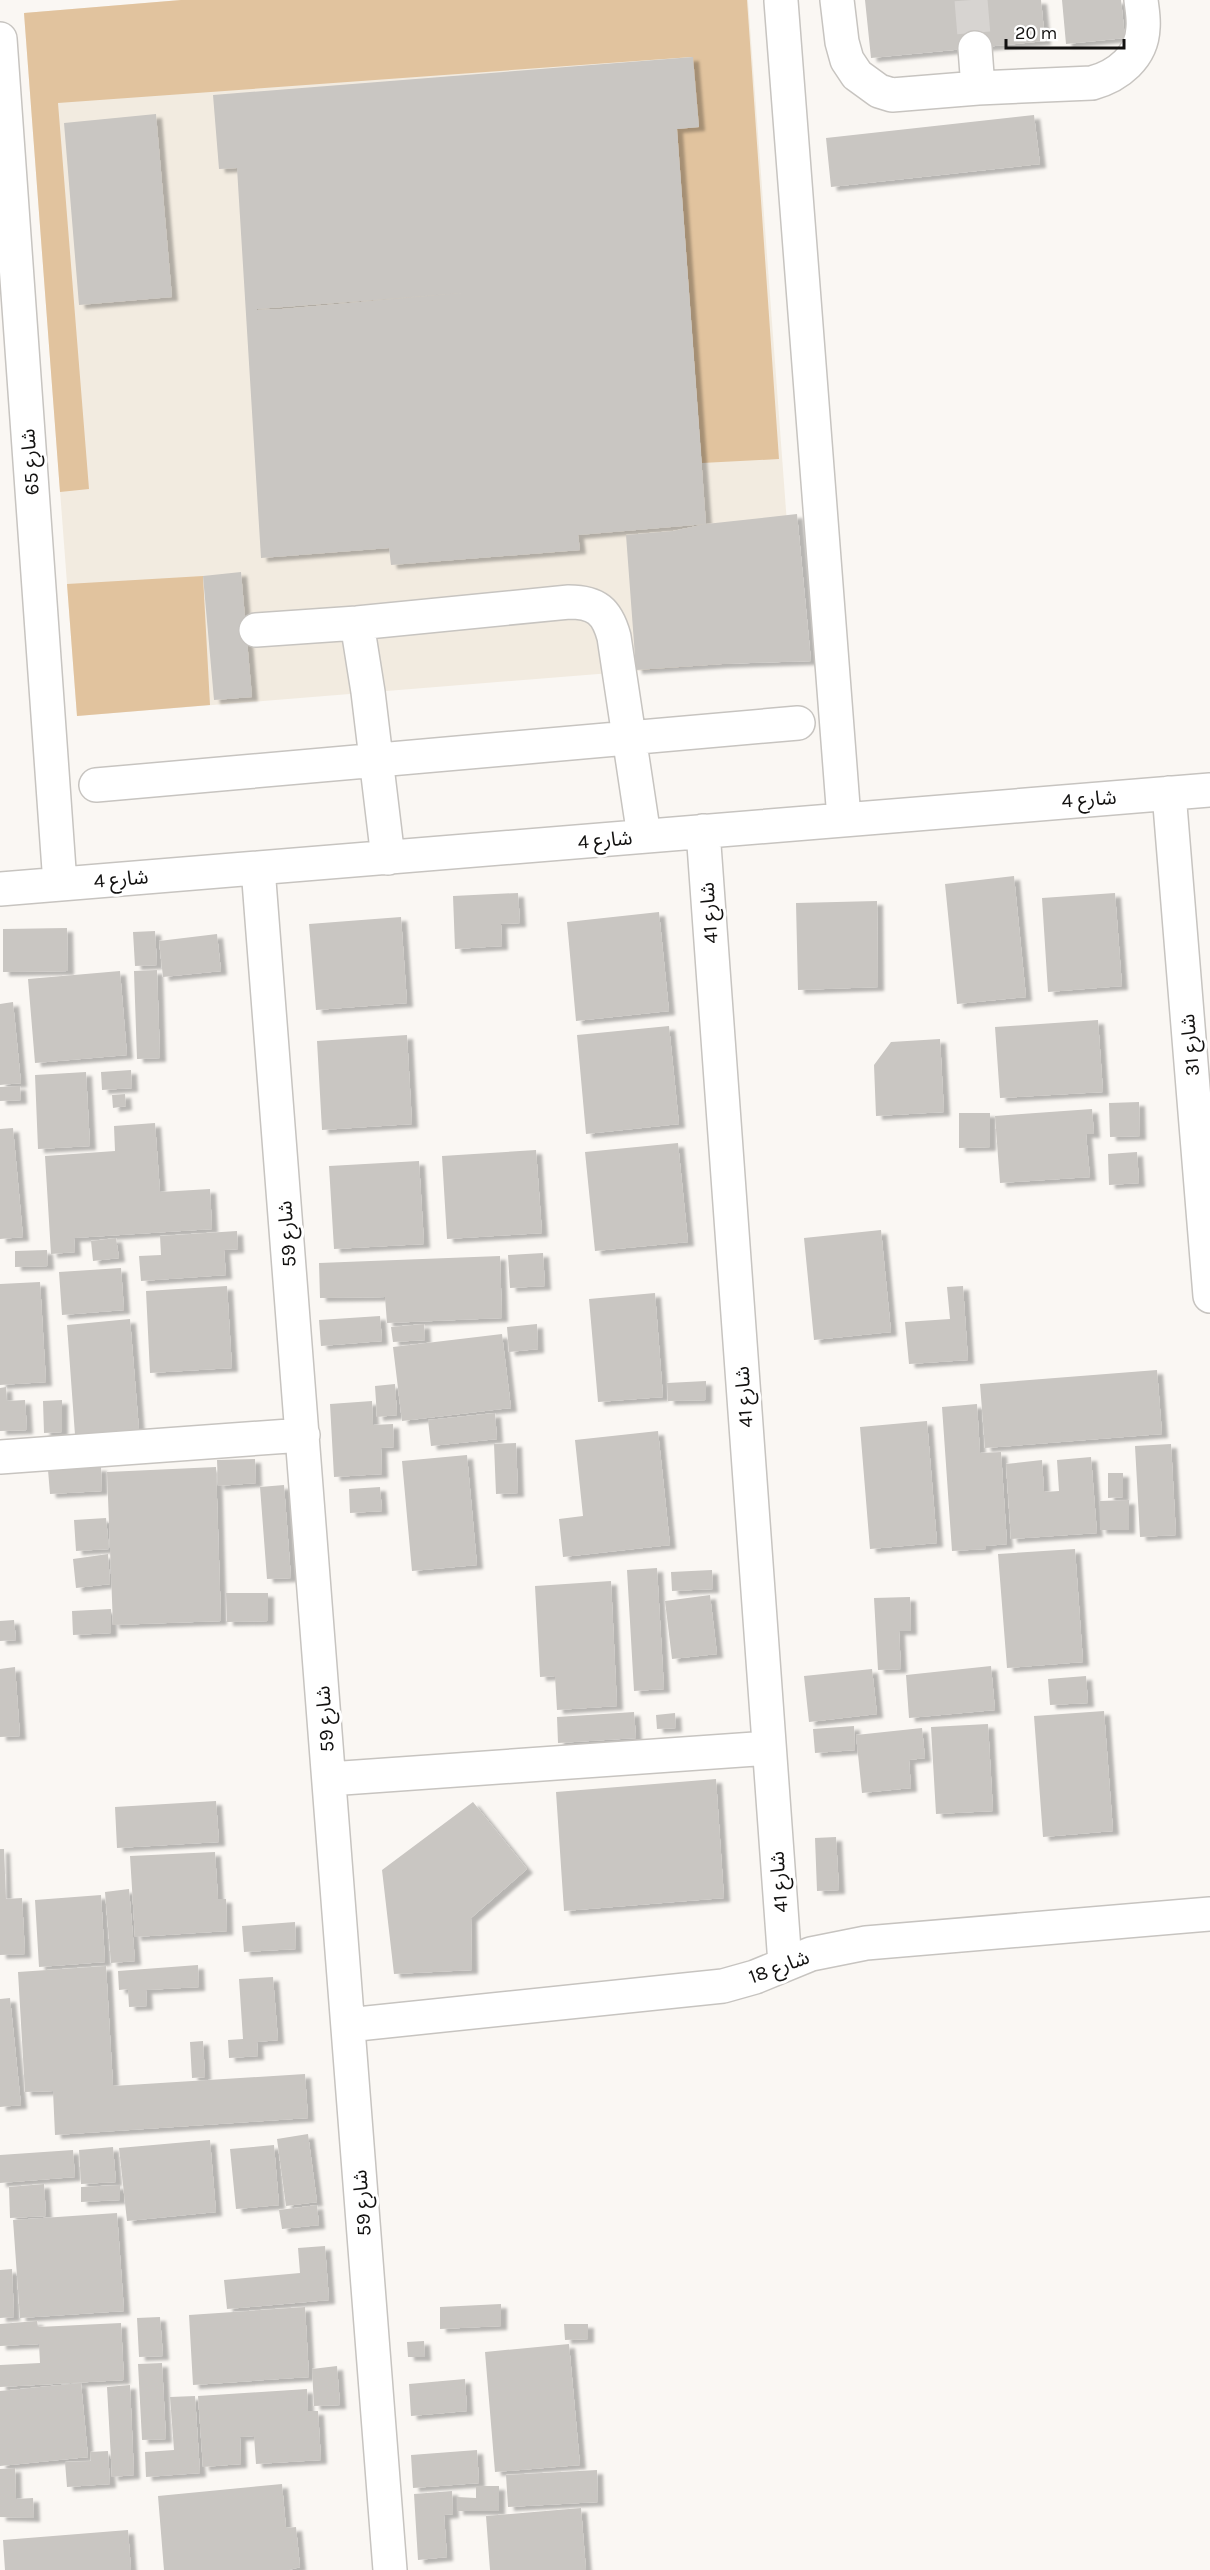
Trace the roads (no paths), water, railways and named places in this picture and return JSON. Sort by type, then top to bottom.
[{"type":"street","points":[[837,0],[842,42],[847,60],[857,75],[867,84],[892,95],[978,88],[1092,83],[1108,79],[1132,58],[1140,44],[1143,29],[1141,0]]},
{"type":"street","points":[[781,1],[844,819]]},
{"type":"street","name":"شارع 65","points":[[0,39],[60,884]]},
{"type":"street","points":[[975,48],[978,88]]},
{"type":"street","points":[[256,630],[585,602],[599,609],[609,621],[644,836]]},
{"type":"street","points":[[357,623],[368,692],[388,858]]},
{"type":"street","points":[[96,785],[798,723]]},
{"type":"street","name":"شارع 4","points":[[0,889],[1210,790]]},
{"type":"street","name":"شارع 31","points":[[1169,793],[1205,1174],[1210,1296]]},
{"type":"street","name":"شارع 41","points":[[703,831],[785,1964]]},
{"type":"street","name":"شارع 59","points":[[258,868],[390,2570]]},
{"type":"street","points":[[0,1457],[303,1435]]},
{"type":"street","points":[[329,1779],[769,1748]]},
{"type":"street","name":"شارع 18","points":[[348,2025],[691,1991],[744,1980],[829,1950],[866,1943],[1210,1914]]},
{"type":"tunnel","points":[[971,0],[975,48]]}]
